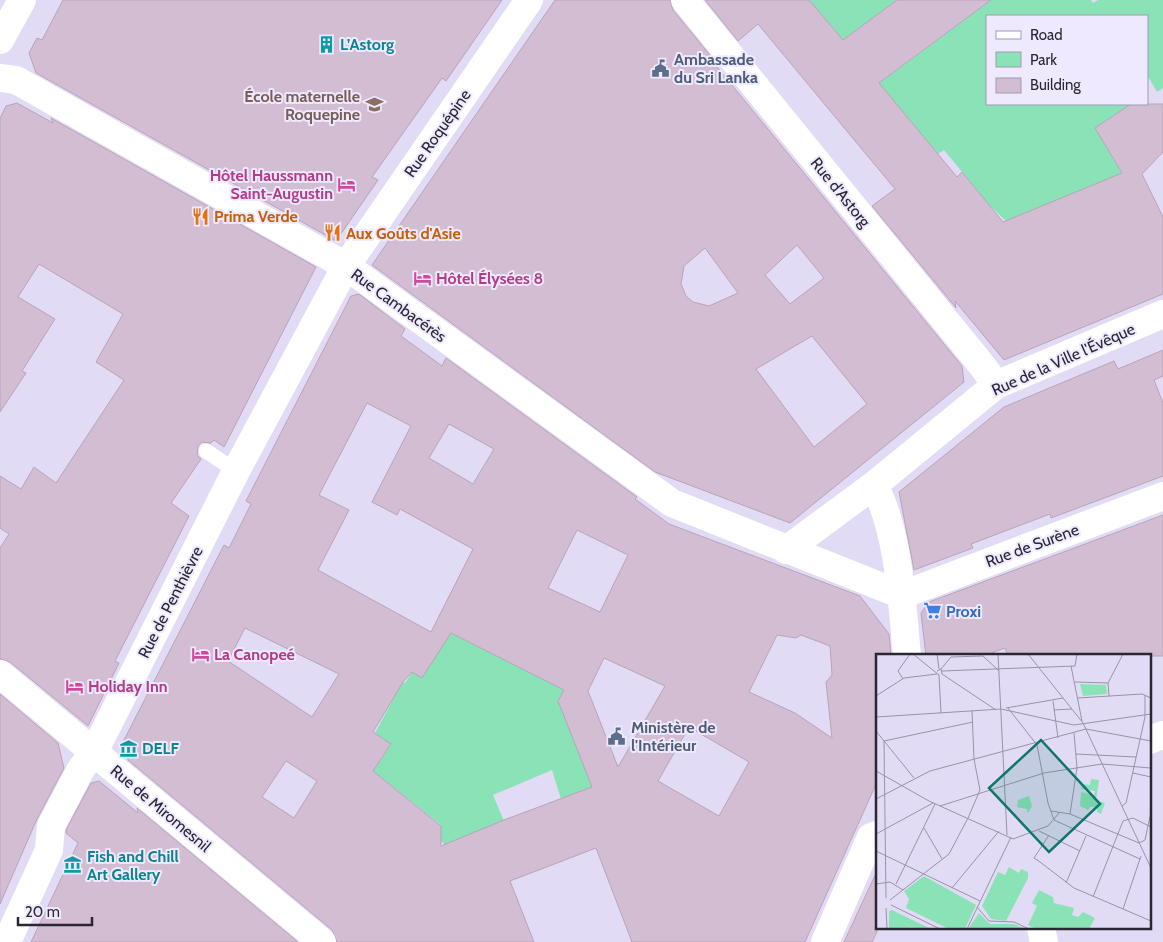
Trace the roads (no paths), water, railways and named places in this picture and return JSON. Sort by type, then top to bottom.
[{"type":"street","points":[[0,40],[22,0]]},
{"type":"street","name":"Rue Roquépine","points":[[346,266],[529,0]]},
{"type":"street","name":"Rue d'Astorg","points":[[684,0],[984,368],[996,386]]},
{"type":"street","name":"Rue Cambacérès","points":[[0,78],[16,80],[346,266],[672,503],[902,595]]},
{"type":"street","name":"Rue de Penthièvre","points":[[7,942],[49,850],[51,826],[81,769],[94,752],[236,471],[346,266]]},
{"type":"street","name":"Rue de la Ville l'Évêque","points":[[786,550],[874,485],[996,386],[1163,314]]},
{"type":"street","points":[[874,485],[884,504],[902,595],[907,654]]},
{"type":"street","name":"Rue de Surène","points":[[902,595],[1163,496]]},
{"type":"street","name":"Rue de Miromesnil","points":[[0,674],[322,942]]},
{"type":"street","points":[[1150,740],[1163,735]]},
{"type":"street","points":[[825,942],[875,833]]},
{"type":"lane","points":[[206,451],[236,471]]},
{"type":"place","name":"L’Astorg","points":[[326,44]]},
{"type":"place","name":"Ambassade du Sri Lanka","points":[[660,68]]},
{"type":"place","name":"École maternelle Roquepine","points":[[374,105]]},
{"type":"place","name":"Hôtel Haussmann Saint-Augustin","points":[[347,184]]},
{"type":"place","name":"Prima Verde","points":[[200,216]]},
{"type":"place","name":"Aux Goûts d'Asie","points":[[332,233]]},
{"type":"place","name":"Hôtel Élysées 8","points":[[422,278]]},
{"type":"place","name":"Proxi","points":[[932,611]]},
{"type":"place","name":"La Canopeé","points":[[200,654]]},
{"type":"place","name":"Holiday Inn","points":[[74,686]]},
{"type":"place","name":"Ministère de l'Intérieur","points":[[617,736]]},
{"type":"place","name":"DELF","points":[[128,748]]},
{"type":"place","name":"Fish and Chill Art Gallery","points":[[73,865]]}]
